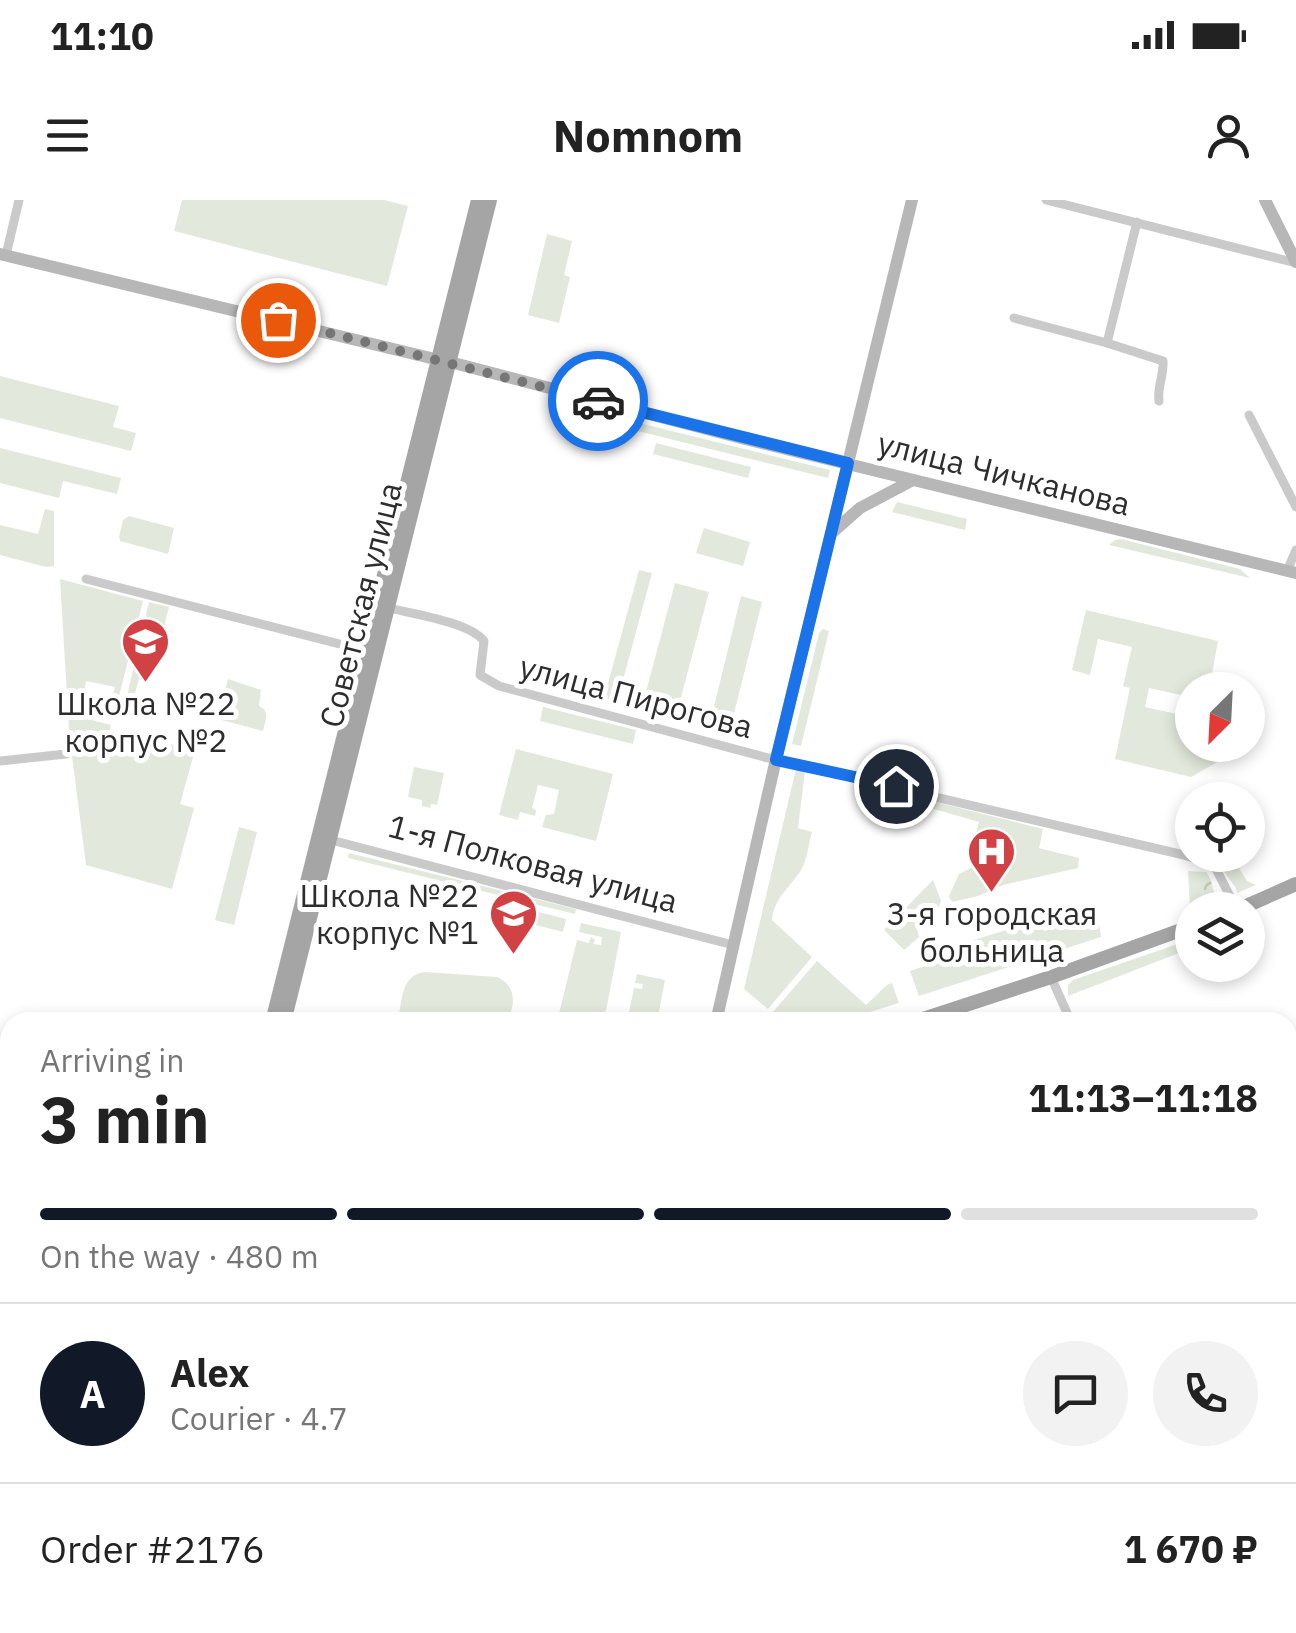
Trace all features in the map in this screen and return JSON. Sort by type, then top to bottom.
[{"type":"main road","points":[[275,1012],[325,838],[366,651],[444,361],[478,200]]},
{"type":"main road","name":"Советская улица","points":[[286,1012],[325,838],[389,608],[444,361],[490,200]]},
{"type":"main road","points":[[718,1012],[912,200]]},
{"type":"main road","points":[[1265,200],[1296,262]]},
{"type":"main road","name":"улица Чичканова","points":[[3,255],[1292,572]]},
{"type":"main road","points":[[832,533],[860,508],[914,480]]},
{"type":"main road","points":[[1265,898],[1296,884]]},
{"type":"main road","points":[[944,1012],[1175,932]]},
{"type":"street","points":[[3,255],[20,200]]},
{"type":"street","points":[[1046,200],[1296,262]]},
{"type":"street","points":[[1107,343],[1136,222]]},
{"type":"street","points":[[1014,318],[1163,362],[1159,401]]},
{"type":"street","points":[[1249,414],[1296,508]]},
{"type":"street","points":[[1292,572],[1296,550]]},
{"type":"street","points":[[86,579],[366,651]]},
{"type":"street","name":"улица Пирогова","points":[[389,608],[478,635],[484,642],[480,675],[499,686],[776,760],[1184,854],[1214,865],[1228,892]]},
{"type":"street","points":[[0,761],[66,754]]},
{"type":"street","name":"1-я Полковая улица","points":[[325,838],[733,945]]},
{"type":"street","points":[[1051,977],[1067,1012]]},
{"type":"green space","points":[[182,200],[384,200],[408,206],[387,286],[174,231]]},
{"type":"green space","points":[[547,234],[572,241],[564,275],[570,277],[559,323],[528,315]]},
{"type":"green space","points":[[0,376],[119,406],[113,427],[136,433],[131,451],[0,418]]},
{"type":"green space","points":[[614,417],[619,419],[619,425],[632,428],[635,422],[830,470],[828,478],[609,424]]},
{"type":"green space","points":[[656,443],[751,467],[748,478],[653,454]]},
{"type":"green space","points":[[0,448],[121,478],[117,494],[63,481],[59,498],[0,483]]},
{"type":"green space","points":[[897,502],[967,519],[965,530],[892,512]]},
{"type":"green space","points":[[45,509],[54,511],[54,566],[0,555],[0,525],[38,534]]},
{"type":"green space","points":[[129,516],[174,528],[168,554],[120,541],[123,520]]},
{"type":"green space","points":[[704,528],[750,542],[743,566],[696,553]]},
{"type":"green space","points":[[1121,539],[1240,569],[1250,578],[1109,545]]},
{"type":"green space","points":[[639,570],[652,573],[617,702],[604,698]]},
{"type":"green space","points":[[60,579],[143,601],[114,716],[108,715],[115,687],[86,681],[80,717],[111,725],[108,736],[91,744],[70,745]]},
{"type":"green space","points":[[675,583],[709,592],[676,716],[642,707]]},
{"type":"green space","points":[[741,596],[762,602],[729,733],[709,727]]},
{"type":"green space","points":[[149,602],[169,607],[150,681],[139,679],[128,718],[122,717]]},
{"type":"green space","points":[[1086,610],[1218,641],[1212,672],[1175,672],[1175,694],[1149,688],[1145,707],[1175,714],[1175,762],[1217,762],[1191,777],[1115,759],[1130,688],[1123,686],[1132,647],[1098,639],[1090,675],[1072,670]]},
{"type":"green space","points":[[823,629],[829,631],[801,746],[792,744],[819,633]]},
{"type":"green space","points":[[228,679],[261,690],[259,706],[266,717],[263,731],[218,719]]},
{"type":"green space","points":[[543,707],[636,730],[633,744],[540,721]]},
{"type":"green space","points":[[133,735],[195,750],[180,804],[194,808],[172,889],[86,865],[72,756]]},
{"type":"green space","points":[[516,749],[613,774],[596,841],[542,827],[546,815],[554,814],[559,790],[538,785],[532,808],[536,810],[535,816],[520,812],[518,820],[499,815]]},
{"type":"green space","points":[[414,767],[444,773],[437,805],[422,806],[422,800],[408,797]]},
{"type":"green space","points":[[796,769],[805,771],[798,828],[812,832],[804,864],[777,904],[772,920],[812,957],[768,1009],[744,989]]},
{"type":"green space","points":[[900,793],[1043,829],[1039,848],[1079,858],[1078,868],[1003,885],[952,902],[949,896],[959,874],[975,866],[980,847],[973,844],[979,822],[896,798]]},
{"type":"green space","points":[[239,827],[257,832],[234,925],[215,920]]},
{"type":"green space","points":[[349,853],[576,909],[575,914],[348,858]]},
{"type":"green space","points":[[1188,872],[1206,872],[1214,892],[1189,892]]},
{"type":"green space","points":[[1224,872],[1241,872],[1247,881],[1256,885],[1239,892]]},
{"type":"green space","points":[[933,880],[941,901],[938,908],[919,914],[919,937],[904,950],[884,930]]},
{"type":"green space","points":[[499,902],[566,919],[563,932],[496,915]]},
{"type":"green space","points":[[1098,913],[1101,937],[919,996],[910,971],[947,959],[944,949],[1039,920],[1044,931]]},
{"type":"green space","points":[[581,923],[621,932],[606,1011],[559,1012],[577,940],[589,943],[591,937],[595,940],[593,944],[601,945],[602,937],[579,932]]},
{"type":"green space","points":[[1175,945],[1175,955],[1068,996],[1068,985]]},
{"type":"green space","points":[[817,961],[866,1005],[892,983],[899,1003],[870,1012],[773,1012]]},
{"type":"green space","points":[[417,974],[497,977],[511,991],[512,1010],[400,1012],[407,984]]},
{"type":"green space","points":[[637,974],[665,980],[659,1012],[629,1012],[634,988],[642,989],[643,984],[635,983]]},
{"type":"way so far","points":[[278,320],[598,401]]},
{"type":"place","name":"Школа №22 корпус №2","points":[[146,684]]},
{"type":"place","name":"3-я городская больница","points":[[992,894]]},
{"type":"place","name":"Школа №22 корпус №1","points":[[514,956]]},
{"type":"route","points":[[598,401],[848,463],[776,760],[896,786]]}]
